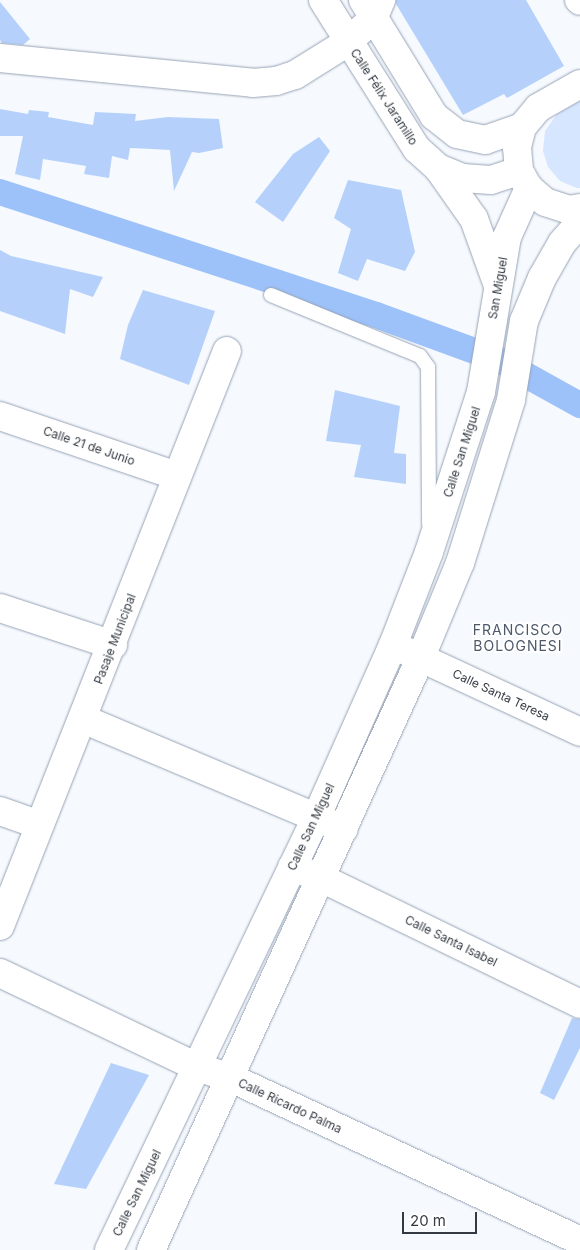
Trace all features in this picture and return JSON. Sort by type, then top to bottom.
[{"type":"street","name":"Calle Félix Jaramillo","points":[[323,0],[417,149],[438,168],[463,178],[492,180],[524,179]]},
{"type":"street","points":[[0,58],[253,83],[276,81],[295,75],[348,42],[372,6],[434,116],[457,134],[485,140],[522,127]]},
{"type":"street","points":[[580,84],[538,108],[522,127],[517,147],[524,179],[545,202],[569,210],[580,208]]},
{"type":"street","points":[[438,168],[474,219],[497,284]]},
{"type":"street","name":"San Miguel","points":[[481,392],[497,284],[507,237],[524,179]]},
{"type":"street","points":[[151,1250],[344,830],[421,657],[460,563],[511,400],[524,321],[542,278],[562,243],[580,222]]},
{"type":"street","name":"Pasaje Municipal","points":[[0,926],[113,645],[227,351]]},
{"type":"street","name":"Calle San Miguel","points":[[109,1250],[316,818],[392,645],[430,552],[481,392]]},
{"type":"street","name":"Calle 21 de Junio","points":[[0,416],[177,476]]},
{"type":"street","points":[[0,608],[113,645]]},
{"type":"street","name":"Calle Santa Teresa","points":[[392,645],[580,732]]},
{"type":"street","points":[[83,719],[344,830]]},
{"type":"street","points":[[0,811],[40,825]]},
{"type":"street","name":"Calle Santa Isabel","points":[[292,867],[321,878],[580,1004]]},
{"type":"street","name":"Calle Ricardo Palma","points":[[0,974],[197,1067],[231,1078],[580,1241]]},
{"type":"lane","points":[[271,295],[420,356],[428,367],[430,552]]},
{"type":"shaded area","points":[[580,101],[580,188],[577,188],[560,181],[548,167],[543,151],[545,131],[557,114]]},
{"type":"building","points":[[396,0],[526,0],[564,66],[507,98],[504,94],[463,115],[396,4]]},
{"type":"building","points":[[0,2],[30,39],[23,45],[2,43],[0,40]]},
{"type":"building","points":[[0,109],[28,114],[29,110],[49,112],[48,117],[93,125],[95,112],[136,114],[135,121],[168,117],[219,119],[223,148],[199,153],[192,152],[174,191],[170,150],[130,148],[128,160],[112,156],[109,178],[84,174],[86,166],[43,159],[40,180],[15,174],[23,136],[0,136]]},
{"type":"building","points":[[319,137],[330,151],[283,222],[255,202],[293,154]]},
{"type":"building","points":[[348,180],[401,190],[415,252],[405,271],[367,259],[358,281],[338,273],[351,229],[334,218]]},
{"type":"building","points":[[0,250],[11,256],[103,277],[93,297],[70,289],[65,334],[0,311]]},
{"type":"building","points":[[143,290],[215,311],[189,385],[120,359],[128,325]]},
{"type":"building","points":[[335,390],[400,406],[394,453],[406,454],[406,484],[354,477],[361,445],[326,441]]},
{"type":"building","points":[[572,1018],[580,1019],[580,1048],[554,1100],[540,1093]]},
{"type":"building","points":[[111,1063],[149,1075],[86,1189],[54,1184]]},
{"type":"waterway","points":[[0,192],[376,315],[499,360],[580,405]]},
{"type":"district","name":"FRANCISCO BOLOGNESI","points":[[518,638]]}]
